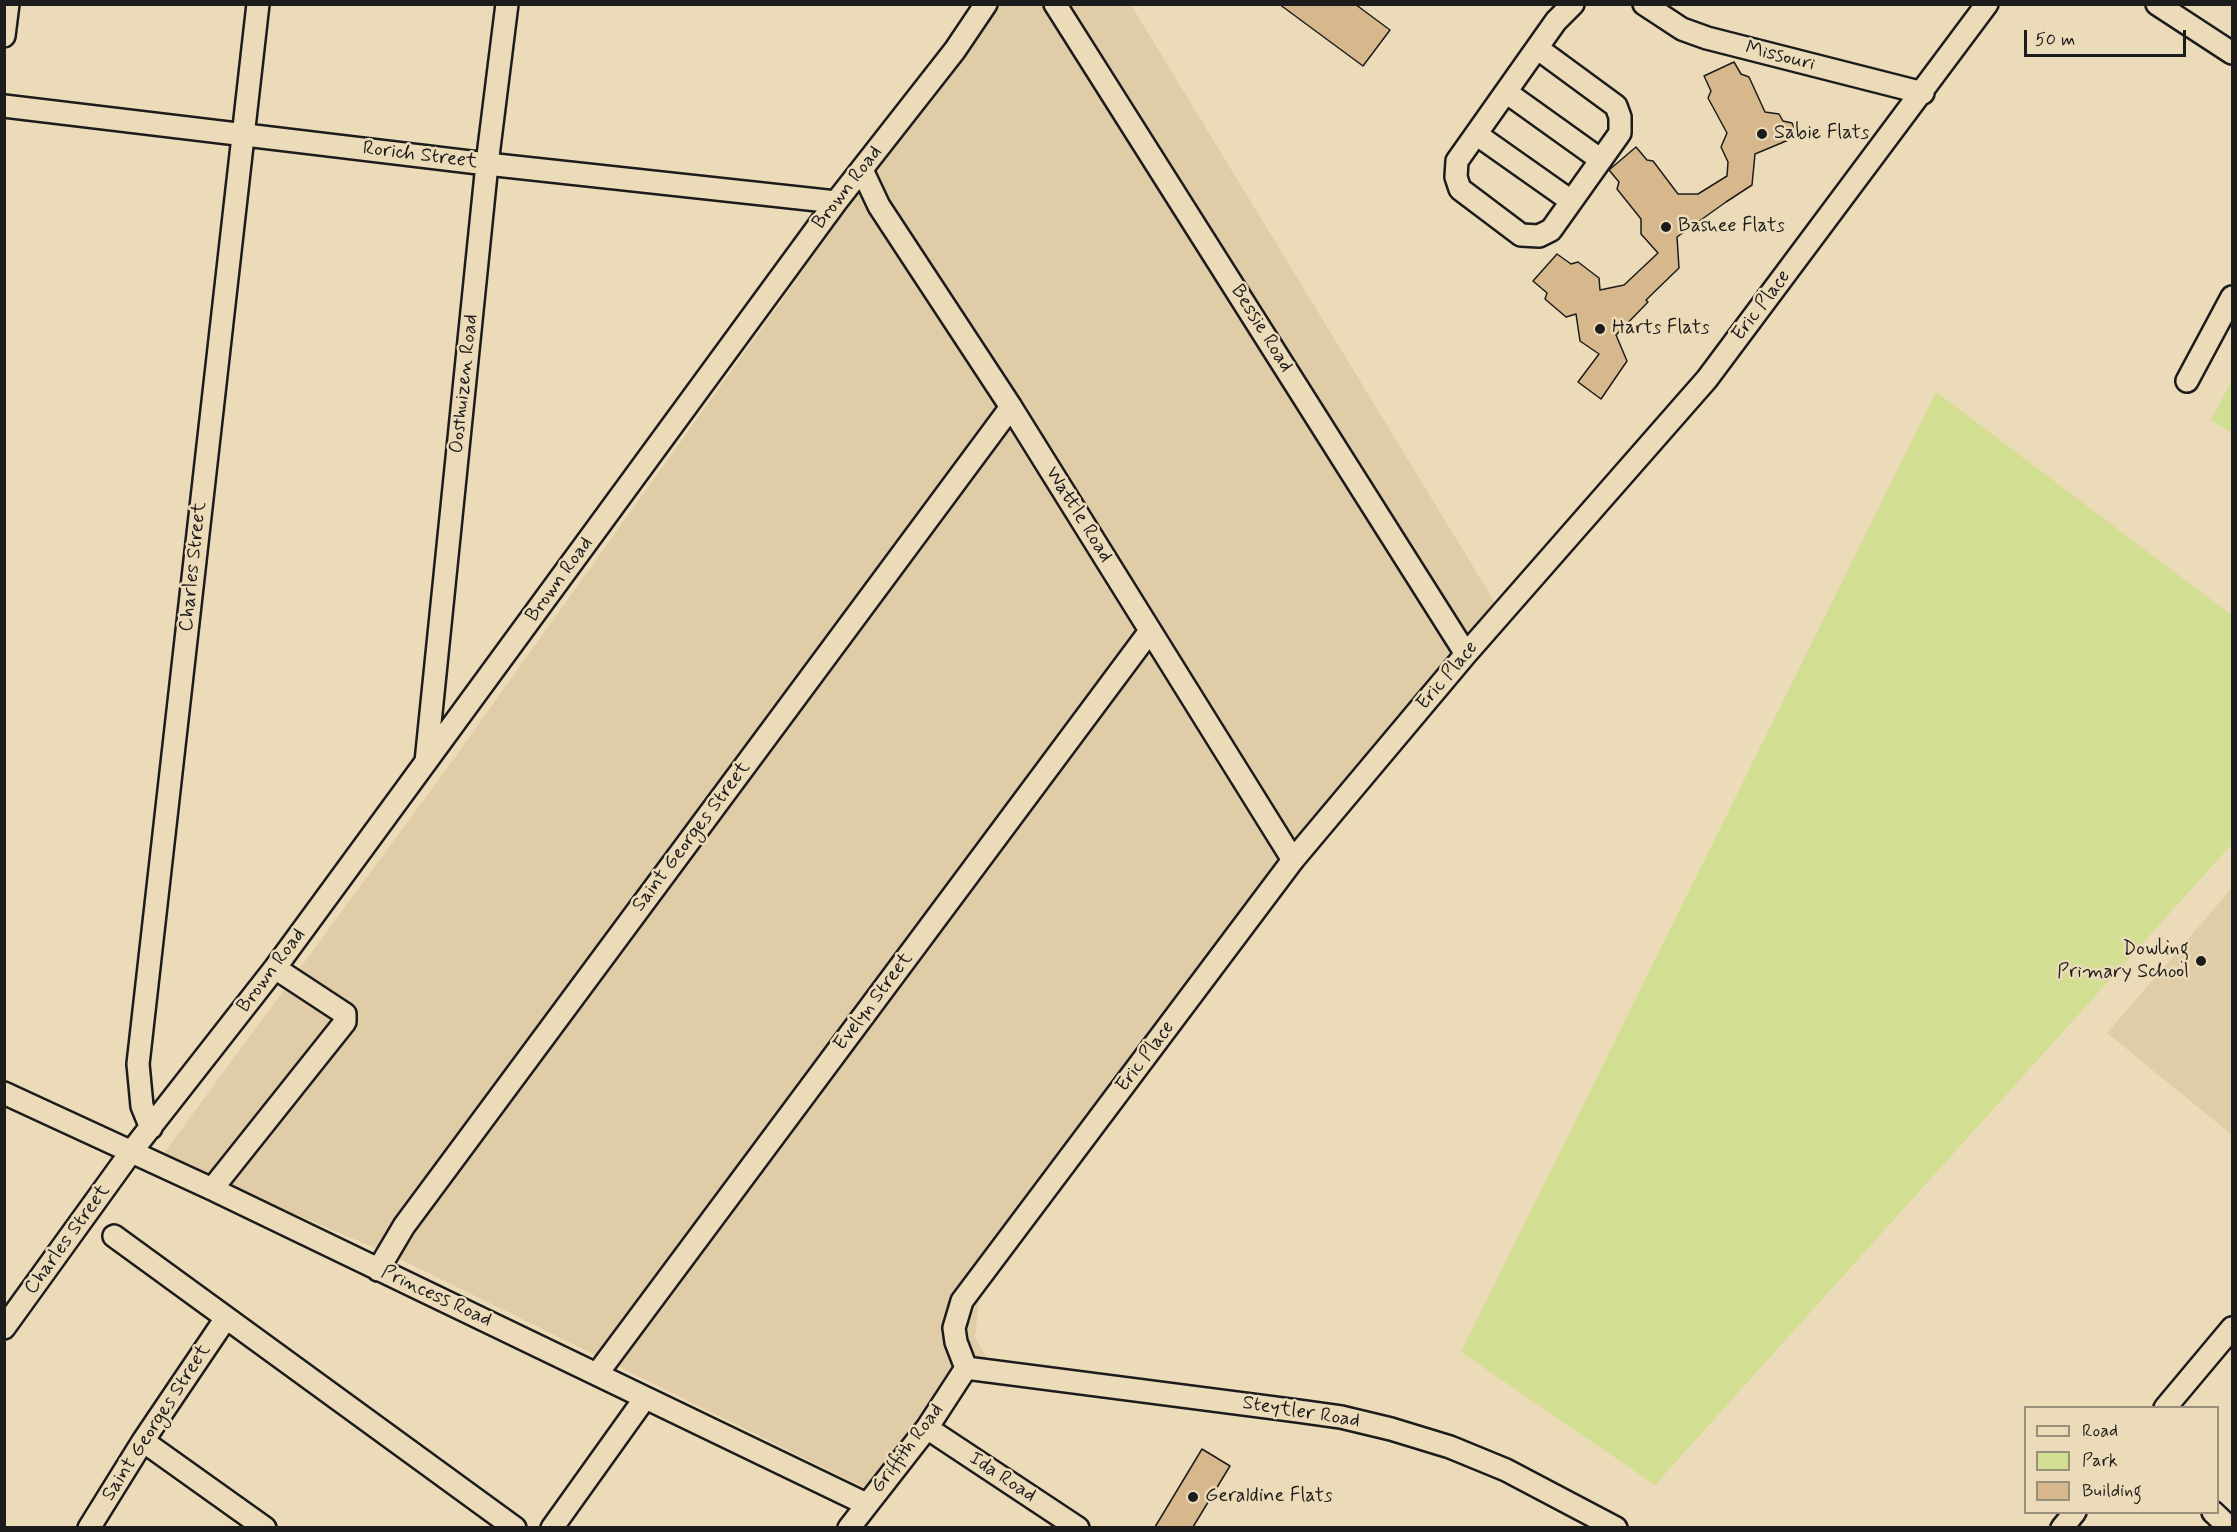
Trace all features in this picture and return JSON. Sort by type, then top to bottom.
[{"type":"street","points":[[4,36],[8,4]]},
{"type":"street","name":"Charles Street","points":[[151,1128],[142,1106],[138,1064],[258,4]]},
{"type":"street","name":"Oosthuizen Road","points":[[426,764],[487,164],[507,4]]},
{"type":"street","name":"Brown Road","points":[[131,1152],[275,968],[836,202],[955,50],[986,4]]},
{"type":"street","name":"Bessie Road","points":[[1055,4],[1466,654]]},
{"type":"street","points":[[1537,48],[1616,106],[1620,117],[1620,133],[1551,230],[1539,236],[1521,235],[1460,189],[1456,177],[1457,161],[1556,21],[1573,4]]},
{"type":"street","name":"Missouri","points":[[1644,4],[1682,29],[1707,38],[1923,93]]},
{"type":"street","name":"Eric Place","points":[[966,1368],[956,1342],[954,1328],[962,1301],[1293,860],[1466,654],[1707,379],[1923,93],[1987,4]]},
{"type":"street","points":[[2157,4],[2232,52]]},
{"type":"street","points":[[1506,92],[1601,160]]},
{"type":"street","name":"Rorich Street","points":[[4,106],[487,164],[836,202]]},
{"type":"street","points":[[1476,134],[1571,201]]},
{"type":"street","name":"Wattle Road","points":[[862,170],[879,206],[1011,407],[1293,860]]},
{"type":"street","points":[[2187,381],[2232,297]]},
{"type":"street","name":"Saint Georges Street","points":[[378,1270],[404,1226],[1011,407]]},
{"type":"street","name":"Evelyn Street","points":[[597,1374],[1150,630]]},
{"type":"street","points":[[212,1190],[345,1022],[345,1014],[275,968]]},
{"type":"street","name":"Princess Road","points":[[4,1093],[212,1190],[866,1504]]},
{"type":"street","name":"Charles Street","points":[[4,1328],[131,1152]]},
{"type":"street","points":[[114,1236],[515,1527]]},
{"type":"street","name":"Saint Georges Street","points":[[89,1527],[143,1441],[226,1318]]},
{"type":"street","points":[[2166,1406],[2232,1328]]},
{"type":"street","name":"Griffith Road","points":[[849,1527],[927,1428],[966,1368]]},
{"type":"street","name":"Steytler Road","points":[[966,1368],[1299,1411],[1391,1429],[1450,1448],[1506,1470],[1616,1527]]},
{"type":"street","points":[[552,1527],[645,1398]]},
{"type":"street","name":"Ida Road","points":[[927,1428],[1078,1527]]},
{"type":"street","points":[[143,1441],[265,1527]]},
{"type":"street","points":[[2062,1527],[2073,1514]]},
{"type":"street","points":[[2214,1514],[2230,1527]]},
{"type":"shaded area","points":[[993,5],[1131,5],[1502,614],[982,1271],[975,1337],[986,1356],[871,1491],[396,1257],[161,1157],[445,771]]},
{"type":"shaded area","name":"Dowling Primary School","points":[[2232,888],[2232,1135],[2107,1033]]},
{"type":"green space","points":[[2232,380],[2232,433],[2211,420]]},
{"type":"green space","points":[[1936,392],[2232,615],[2232,844],[1655,1485],[1461,1352]]},
{"type":"building","points":[[1279,4],[1355,4],[1390,30],[1363,66]]},
{"type":"building","points":[[1734,62],[1741,74],[1749,77],[1765,112],[1779,114],[1783,121],[1792,123],[1798,136],[1755,154],[1752,185],[1677,237],[1679,268],[1646,300],[1648,302],[1616,335],[1627,361],[1601,399],[1578,382],[1599,354],[1580,341],[1576,314],[1566,317],[1545,299],[1547,293],[1533,281],[1557,254],[1571,264],[1578,262],[1599,278],[1600,290],[1624,285],[1658,253],[1641,234],[1641,219],[1617,189],[1619,182],[1609,170],[1636,147],[1647,160],[1653,161],[1678,194],[1698,194],[1727,176],[1728,162],[1721,147],[1727,133],[1708,98],[1711,91],[1704,76]]},
{"type":"building","name":"Geraldine Flats","points":[[1202,1449],[1230,1466],[1193,1527],[1155,1527]]},
{"type":"place","name":"Sabie Flats","points":[[1762,134]]},
{"type":"place","name":"Bashee Flats","points":[[1666,227]]},
{"type":"place","name":"Harts Flats","points":[[1600,329]]},
{"type":"place","name":"Dowling Primary School","points":[[2201,961]]},
{"type":"place","name":"Geraldine Flats","points":[[1193,1497]]}]
